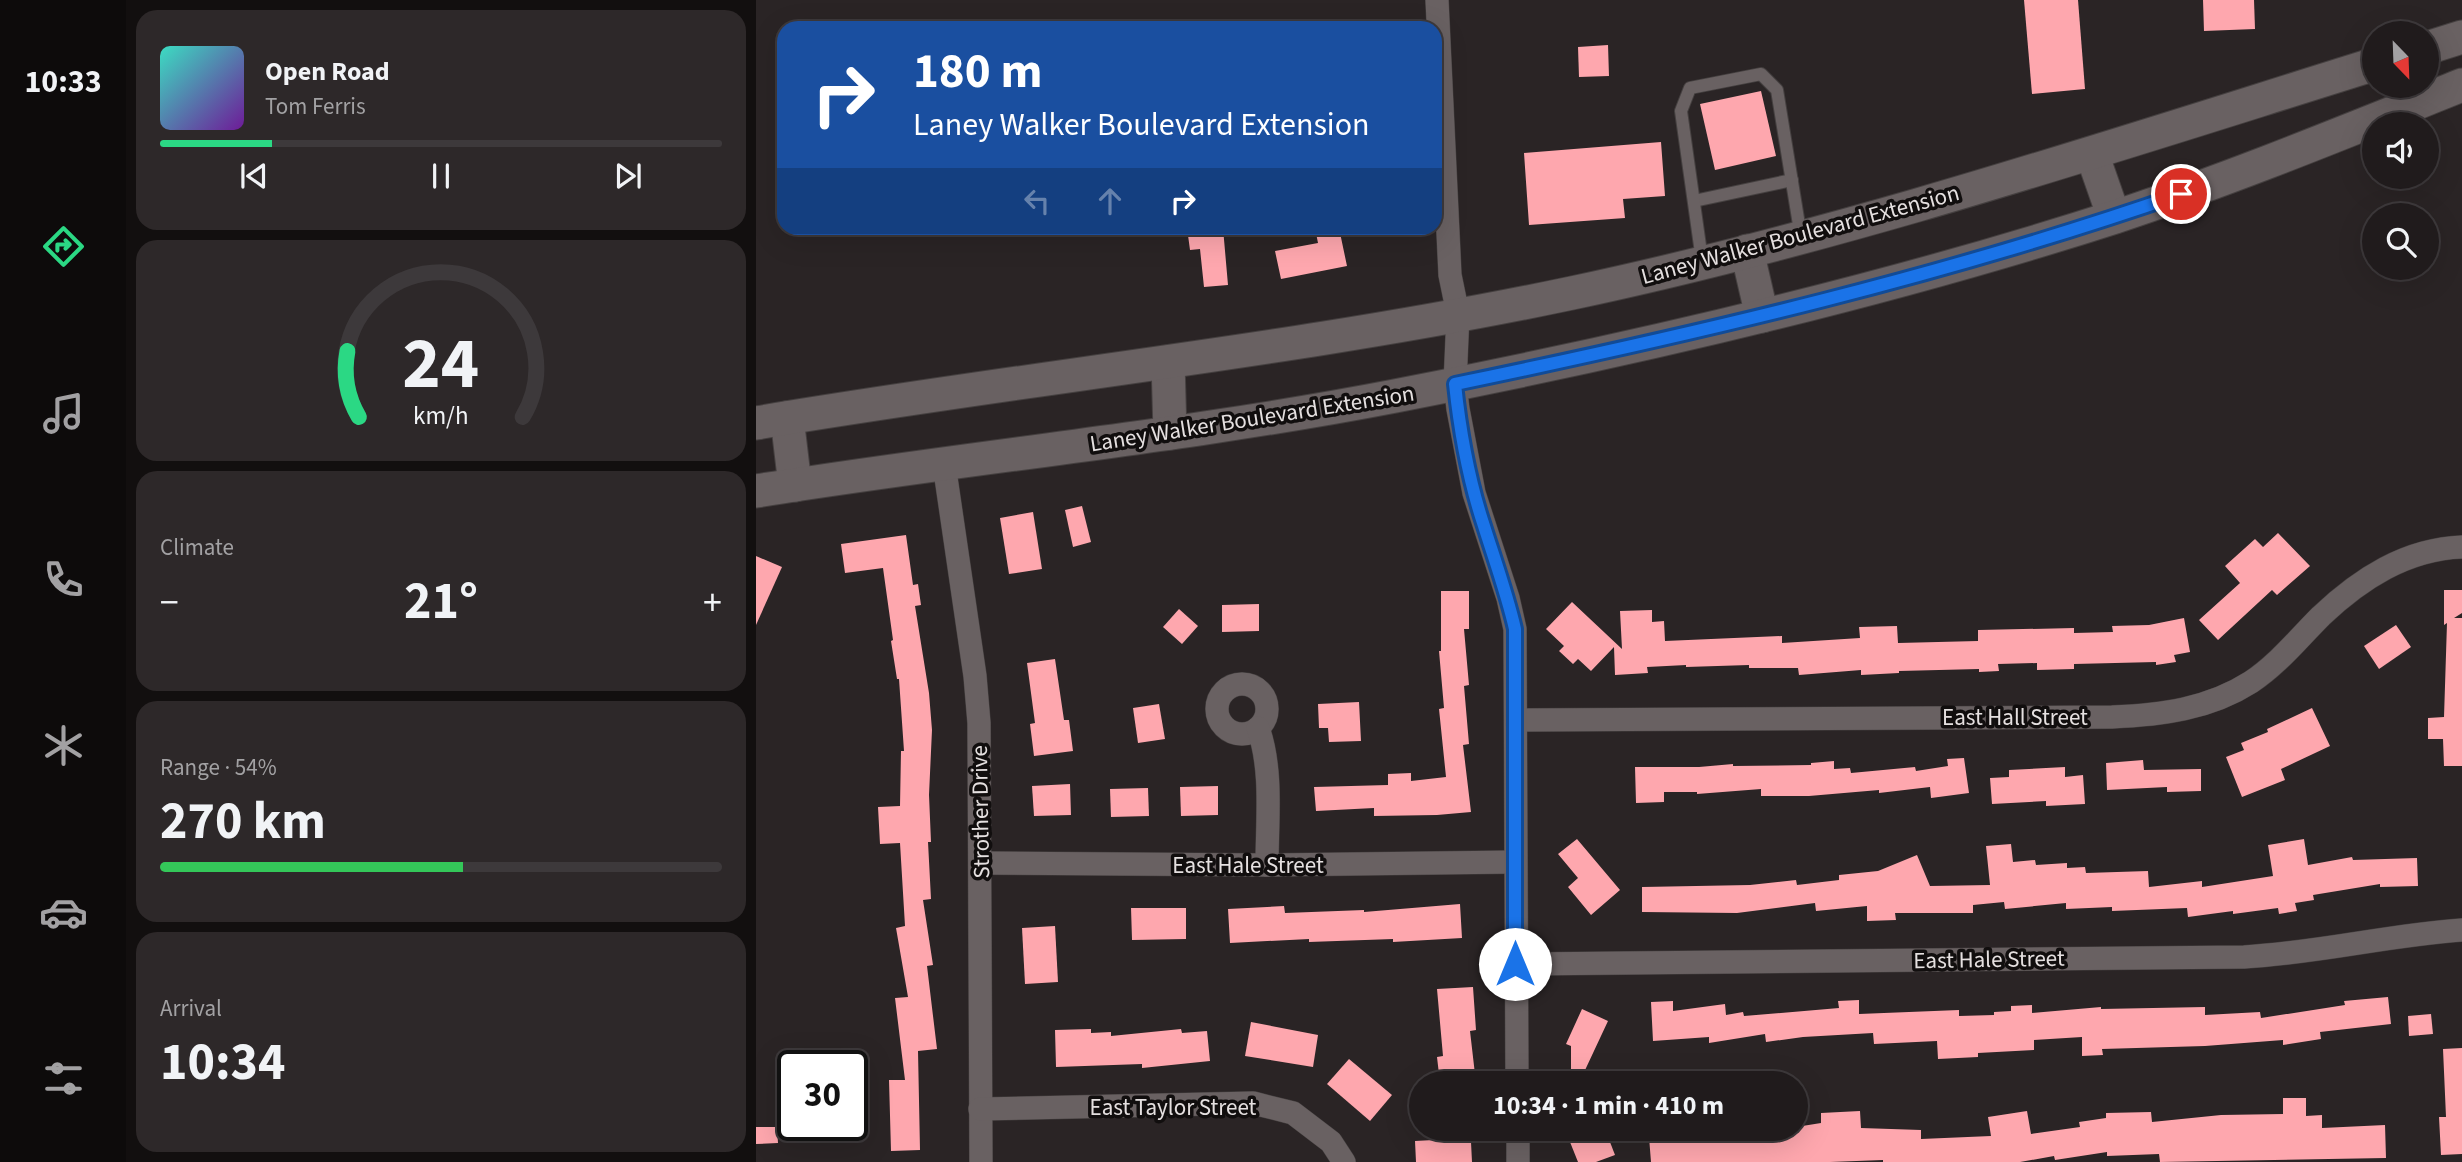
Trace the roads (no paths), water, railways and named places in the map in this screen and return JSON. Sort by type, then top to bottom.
[{"type":"main road","points":[[2440,44],[2462,37]]},
{"type":"main road","name":"Laney Walker Boulevard Extension","points":[[772,420],[997,385],[1347,336],[1578,291],[1801,237],[2092,154],[2362,68]]},
{"type":"main road","name":"Laney Walker Boulevard Extension","points":[[756,491],[1170,433],[1378,399],[1628,348],[1927,273],[2114,217],[2262,164],[2462,85]]},
{"type":"main road","points":[[2092,154],[2114,217]]},
{"type":"main road","points":[[1747,251],[1762,316]]},
{"type":"main road","points":[[1168,362],[1170,433]]},
{"type":"main road","points":[[772,420],[795,485]]},
{"type":"street","points":[[1437,0],[1438,21]]},
{"type":"street","points":[[1442,106],[1450,275],[1458,314],[1455,384],[1458,409],[1474,493],[1508,598],[1515,629],[1517,1071]]},
{"type":"street","name":"Strother Drive","points":[[944,464],[975,676],[979,723],[981,1162]]},
{"type":"street","name":"East Hall Street","points":[[1516,720],[2112,716],[2176,712],[2224,697],[2260,675],[2361,581],[2408,558],[2449,547],[2462,547]]},
{"type":"street","points":[[1258,728],[1263,742],[1266,779],[1266,865]]},
{"type":"street","name":"East Hale Street","points":[[981,863],[1266,865],[1515,862]]},
{"type":"street","name":"East Hale Street","points":[[1515,964],[2244,957],[2289,955],[2415,934],[2462,930]]},
{"type":"street","name":"East Taylor Street","points":[[980,1109],[1254,1103],[1293,1113],[1331,1142],[1344,1162]]},
{"type":"street","points":[[1518,1141],[1518,1162]]},
{"type":"lane","points":[[1703,262],[1681,111],[1690,88],[1761,74],[1777,90],[1801,237]]},
{"type":"lane","points":[[1694,201],[1792,180]]}]
